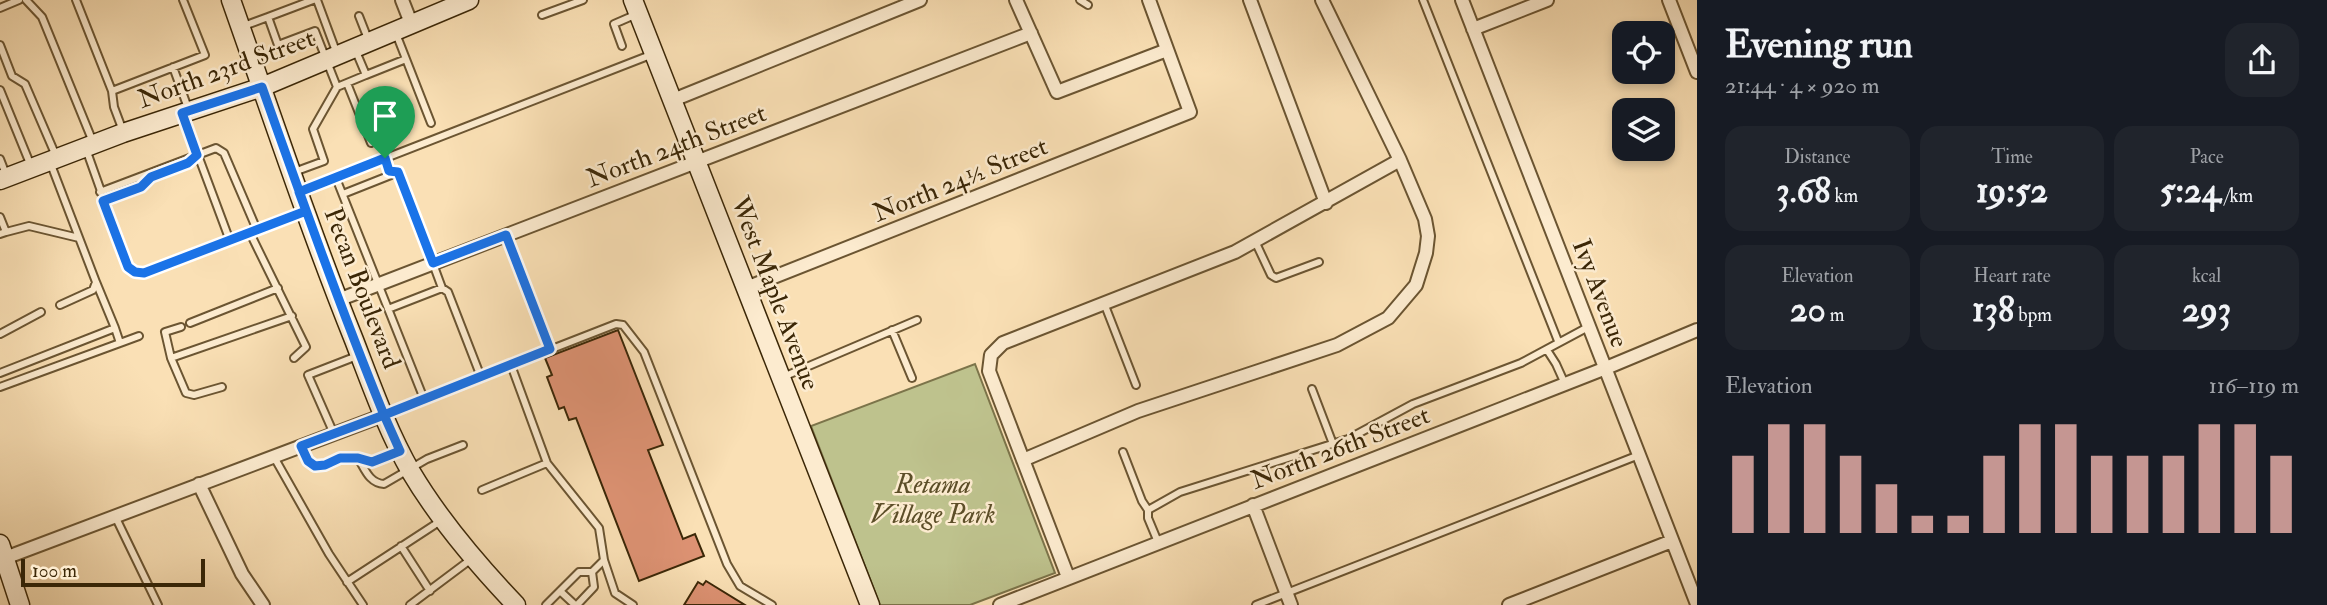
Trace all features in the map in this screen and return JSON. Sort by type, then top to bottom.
[{"type":"main road","name":"North 23rd Street","points":[[4,178],[124,133],[262,87],[469,0]]},
{"type":"main road","name":"Pecan Boulevard","points":[[233,1],[338,300],[400,451],[443,519],[473,558],[516,605]]},
{"type":"main road","name":"West Maple Avenue","points":[[636,7],[870,605]]},
{"type":"main road","points":[[2,551],[20,605]]},
{"type":"street","points":[[402,0],[403,26]]},
{"type":"street","points":[[673,100],[920,0]]},
{"type":"street","points":[[1016,0],[1057,92],[1167,50],[1149,0]]},
{"type":"street","points":[[1250,0],[1326,203]]},
{"type":"street","points":[[1023,460],[1138,411],[1337,345],[1379,325],[1396,310],[1416,285],[1423,269],[1428,236],[1420,202],[1322,0]]},
{"type":"street","name":"Ivy Avenue","points":[[1462,0],[1697,604]]},
{"type":"street","points":[[1473,29],[1547,0]]},
{"type":"street","points":[[1669,0],[1697,72]]},
{"type":"street","name":"North 24th Street","points":[[338,300],[1031,33]]},
{"type":"street","name":"North 24½ Street","points":[[746,288],[1190,112],[1167,50]]},
{"type":"street","points":[[1069,577],[989,371],[991,355],[1003,343],[1235,252],[1400,160]]},
{"type":"street","name":"North 26th Street","points":[[1000,605],[1697,330]]},
{"type":"street","points":[[2,551],[115,516],[384,415]]},
{"type":"street","points":[[199,484],[242,574],[263,605]]},
{"type":"street","points":[[1253,505],[1289,599]]},
{"type":"street","points":[[1509,605],[1672,541]]},
{"type":"lane","points":[[0,8],[19,0]]},
{"type":"lane","points":[[26,0],[42,16],[89,146],[100,192],[128,267],[135,272],[144,273],[306,211]]},
{"type":"lane","points":[[76,0],[112,91],[114,107],[124,133]]},
{"type":"lane","points":[[112,91],[205,55],[183,0]]},
{"type":"lane","points":[[240,27],[315,0],[326,26],[337,87]]},
{"type":"lane","points":[[542,15],[583,0]]},
{"type":"lane","points":[[1080,0],[1088,5]]},
{"type":"lane","points":[[1423,0],[1558,341]]},
{"type":"lane","points":[[622,46],[614,24],[636,7]]},
{"type":"lane","points":[[359,16],[366,75]]},
{"type":"lane","points":[[268,17],[278,45],[326,26]]},
{"type":"lane","points":[[403,26],[406,59],[432,123]]},
{"type":"lane","points":[[315,31],[332,57]]},
{"type":"lane","points":[[0,45],[12,76],[25,84],[79,238],[120,343]]},
{"type":"lane","points":[[299,192],[655,53]]},
{"type":"lane","points":[[292,173],[324,161],[313,129],[337,87],[406,59]]},
{"type":"lane","points":[[173,67],[197,155],[230,241]]},
{"type":"lane","points":[[347,83],[371,143]]},
{"type":"lane","points":[[0,90],[32,167]]},
{"type":"lane","points":[[100,192],[216,148],[224,153],[253,232],[306,347],[294,358]]},
{"type":"lane","points":[[103,201],[141,187],[151,177],[188,163],[197,155]]},
{"type":"lane","points":[[385,158],[389,171],[398,172]]},
{"type":"lane","points":[[0,159],[4,178]]},
{"type":"lane","points":[[343,194],[398,172]]},
{"type":"lane","points":[[398,172],[442,288],[448,292],[481,377]]},
{"type":"lane","points":[[336,178],[424,399]]},
{"type":"lane","points":[[0,217],[3,233],[29,226],[79,238]]},
{"type":"lane","points":[[506,235],[550,349]]},
{"type":"lane","points":[[1255,241],[1271,275],[1276,278],[1319,262]]},
{"type":"lane","points":[[60,305],[93,290],[96,282]]},
{"type":"lane","points":[[190,323],[278,288]]},
{"type":"lane","points":[[388,309],[442,288]]},
{"type":"lane","points":[[1104,303],[1136,385]]},
{"type":"lane","points":[[0,334],[41,312]]},
{"type":"lane","points":[[171,358],[292,316]]},
{"type":"lane","points":[[781,377],[917,320]]},
{"type":"lane","points":[[384,415],[616,324],[623,326],[644,352],[727,564],[740,586],[772,605]]},
{"type":"lane","points":[[1148,510],[1180,492],[1333,444],[1368,429],[1413,404],[1501,371],[1547,350],[1558,341],[1590,326]]},
{"type":"lane","points":[[181,327],[165,332],[171,358],[187,393],[194,395],[222,387]]},
{"type":"lane","points":[[0,373],[114,328]]},
{"type":"lane","points":[[892,330],[912,378]]},
{"type":"lane","points":[[0,387],[139,336]]},
{"type":"lane","points":[[1547,350],[1565,384]]},
{"type":"lane","points":[[334,434],[308,375],[360,355]]},
{"type":"lane","points":[[511,365],[547,463],[599,528],[604,560],[615,593],[633,605]]},
{"type":"lane","points":[[1312,389],[1333,444]]},
{"type":"lane","points":[[358,458],[369,477],[378,484],[384,484],[427,459],[463,445]]},
{"type":"lane","points":[[301,446],[308,461],[315,466],[340,458],[358,458],[372,462],[400,451]]},
{"type":"lane","points":[[1123,452],[1148,510],[1148,518],[1158,542]]},
{"type":"lane","points":[[1256,605],[1289,599],[1639,455]]},
{"type":"lane","points":[[274,456],[328,554],[363,605]]},
{"type":"lane","points":[[482,490],[547,463]]},
{"type":"lane","points":[[115,516],[158,605]]},
{"type":"lane","points":[[347,582],[443,519]]},
{"type":"lane","points":[[401,546],[430,591]]},
{"type":"lane","points":[[410,605],[473,558]]},
{"type":"lane","points":[[546,605],[579,572],[592,572],[604,560]]},
{"type":"lane","points":[[560,591],[576,605],[594,587],[592,572]]},
{"type":"green space","name":"Retama Village Park","points":[[975,364],[1055,573],[970,605],[880,605],[811,426]]},
{"type":"building","points":[[618,330],[663,445],[648,450],[683,539],[695,534],[704,556],[639,581],[576,418],[569,420],[564,407],[559,409],[547,377],[552,375],[545,358]]},
{"type":"building","points":[[706,581],[745,605],[684,605],[698,582],[703,585]]},
{"type":"route","points":[[385,158],[299,192],[306,211],[250,233],[144,273],[135,272],[128,267],[103,201],[141,187],[151,177],[188,163],[197,155],[182,113],[262,87],[299,192],[338,300],[384,415],[301,446],[308,461],[315,466],[340,458],[358,458],[372,462],[400,451],[384,415],[550,349],[506,235],[433,263],[398,172],[389,171],[385,158]]}]
